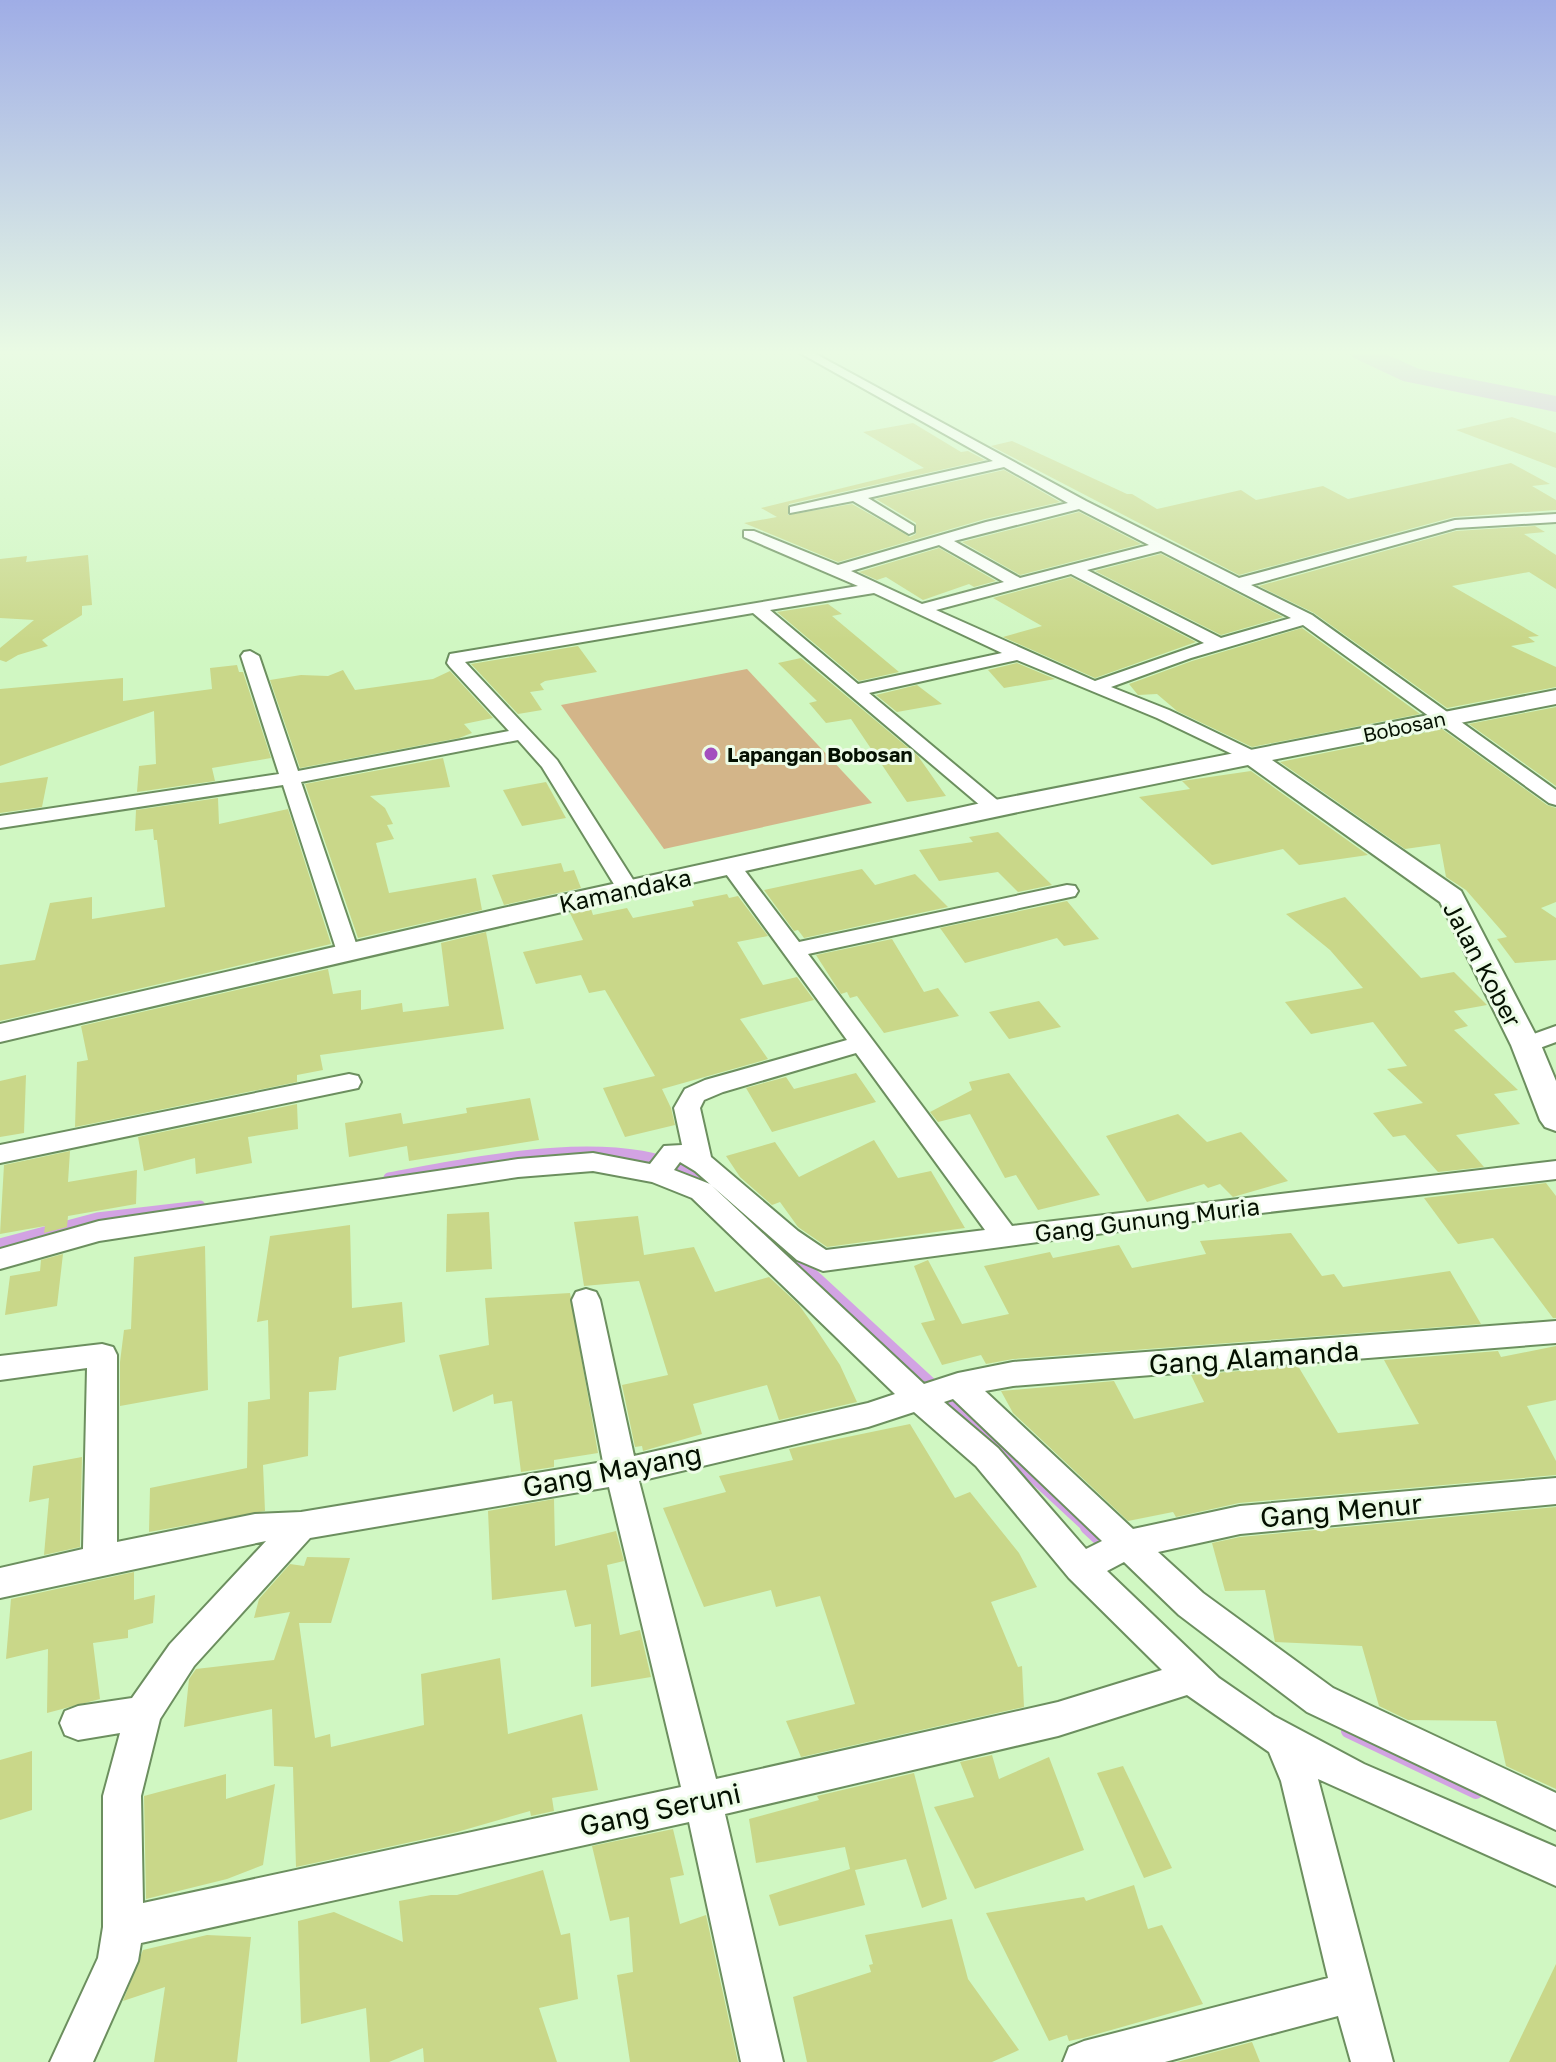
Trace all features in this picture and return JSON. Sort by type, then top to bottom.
[{"type":"street","points":[[980,449],[1306,619],[1556,799]]},
{"type":"street","points":[[795,510],[1005,463]]},
{"type":"street","points":[[855,496],[909,529]]},
{"type":"street","points":[[837,570],[1081,504]]},
{"type":"street","points":[[1236,584],[1455,524],[1556,518]]},
{"type":"street","points":[[749,534],[837,570],[1017,655],[1163,714],[1253,758]]},
{"type":"street","points":[[942,540],[1017,583]]},
{"type":"street","points":[[921,609],[1161,546]]},
{"type":"street","points":[[1073,569],[1219,644]]},
{"type":"street","points":[[628,889],[550,764],[456,663],[456,658],[875,588]]},
{"type":"street","points":[[757,608],[995,808]]},
{"type":"street","points":[[1096,687],[1219,644],[1306,619]]},
{"type":"street","points":[[856,690],[1017,655]]},
{"type":"street","points":[[250,656],[348,952]]},
{"type":"street","name":"Bobosan","points":[[1253,758],[1556,697]]},
{"type":"street","points":[[0,822],[291,779],[522,734]]},
{"type":"street","name":"Kamandaka","points":[[0,1033],[995,808],[1253,758]]},
{"type":"street","name":"Jalan Kober","points":[[1253,758],[1451,897],[1526,1045],[1556,1120]]},
{"type":"street","name":"Gang Gunung Muria","points":[[732,867],[1005,1237],[1556,1170]]},
{"type":"street","points":[[793,950],[1067,891]]},
{"type":"street","points":[[1526,1045],[1556,1033]]},
{"type":"street","points":[[699,1161],[687,1108],[688,1100],[694,1095],[714,1086],[862,1043]]},
{"type":"street","points":[[0,1154],[349,1082]]},
{"type":"street","points":[[663,1167],[680,1151],[699,1161],[823,1261],[1005,1237]]},
{"type":"street","points":[[0,1259],[99,1231],[518,1168],[593,1162],[663,1167],[701,1191],[941,1392],[1109,1554],[1192,1677],[1206,1690],[1283,1740],[1351,1777],[1556,1867]]},
{"type":"street","points":[[586,1300],[621,1472],[703,1800],[762,2062]]},
{"type":"street","name":"Gang Alamanda","points":[[941,1392],[1013,1374],[1556,1332]]},
{"type":"street","points":[[0,1368],[102,1355],[100,1560]]},
{"type":"street","points":[[941,1392],[987,1457],[1109,1554],[1191,1604],[1320,1700],[1556,1812]]},
{"type":"street","name":"Gang Mayang","points":[[0,1583],[255,1528],[301,1526],[621,1472],[868,1415],[941,1392]]},
{"type":"street","name":"Gang Menur","points":[[1109,1554],[1240,1520],[1556,1491]]},
{"type":"street","points":[[71,2062],[118,1961],[123,1927],[122,1796],[143,1713],[182,1655],[301,1526]]},
{"type":"street","name":"Gang Seruni","points":[[123,1927],[995,1735],[1142,1695],[1192,1677]]},
{"type":"street","points":[[78,1723],[143,1713]]},
{"type":"street","points":[[1283,1740],[1300,1781],[1372,2062]]},
{"type":"street","points":[[1084,2062],[1352,1992]]},
{"type":"shaded area","name":"Lapangan Bobosan","points":[[747,669],[872,803],[664,849],[561,705]]},
{"type":"building","points":[[892,449],[956,449],[968,451],[985,460],[789,504],[788,515],[852,504],[910,537],[916,534],[916,523],[876,499],[1004,470],[1060,502],[985,519],[838,562],[744,523],[777,517],[761,508],[924,468]]},
{"type":"building","points":[[997,449],[1030,449],[1132,494],[1157,509],[1241,490],[1256,500],[1323,486],[1348,499],[1511,463],[1550,484],[1532,486],[1556,500],[1556,510],[1454,517],[1239,575]]},
{"type":"building","points":[[1507,449],[1556,449],[1556,468]]},
{"type":"building","points":[[1079,512],[1141,544],[1020,575],[962,542]]},
{"type":"building","points":[[1535,526],[1545,532],[1524,534],[1556,555],[1556,589],[1529,572],[1452,586],[1539,636],[1528,637],[1535,642],[1511,646],[1556,667],[1556,687],[1447,708],[1314,613],[1259,586],[1456,531]]},
{"type":"building","points":[[939,548],[996,581],[974,587],[969,584],[923,600],[886,577],[877,580],[859,572]]},
{"type":"building","points":[[1161,554],[1283,617],[1221,635],[1095,571]]},
{"type":"building","points":[[88,555],[92,605],[82,606],[82,615],[42,640],[48,646],[6,662],[0,660],[0,648],[34,620],[0,618],[0,559],[27,556],[26,562]]},
{"type":"building","points":[[1071,577],[1196,642],[1095,678],[1003,637],[1042,626],[993,598]]},
{"type":"building","points":[[828,604],[842,614],[832,616],[899,672],[859,681],[777,612]]},
{"type":"building","points":[[1302,628],[1420,714],[1252,747],[1177,711],[1157,694],[1138,695],[1129,684],[1192,661]]},
{"type":"building","points":[[578,646],[597,672],[540,684],[544,690],[530,692],[542,710],[518,714],[471,664]]},
{"type":"building","points":[[801,658],[918,756],[946,796],[907,802],[851,719],[826,723],[809,703],[817,701],[778,663]]},
{"type":"building","points":[[1017,663],[1055,679],[1004,688],[988,670]]},
{"type":"building","points":[[237,665],[239,672],[243,672],[271,758],[212,768],[215,781],[137,792],[139,766],[156,764],[154,711],[0,766],[0,689],[123,678],[123,701],[212,689],[210,668]]},
{"type":"building","points":[[343,670],[355,690],[433,679],[450,671],[493,718],[464,724],[472,733],[459,738],[300,768],[270,680],[301,675],[328,676]]},
{"type":"building","points":[[917,685],[942,704],[897,712],[876,695]]},
{"type":"building","points":[[1556,707],[1556,786],[1469,724]]},
{"type":"building","points":[[1442,729],[1547,805],[1556,808],[1556,902],[1541,908],[1556,918],[1556,960],[1515,963],[1497,939],[1507,937],[1466,890],[1446,877],[1440,844],[1405,849],[1280,762]]},
{"type":"building","points":[[443,758],[450,787],[370,796],[385,808],[393,824],[387,825],[394,839],[376,843],[389,893],[476,878],[482,910],[358,938],[305,784]]},
{"type":"building","points":[[1251,771],[1368,855],[1299,865],[1283,849],[1212,865],[1139,797],[1190,789],[1182,781]]},
{"type":"building","points":[[48,777],[42,807],[0,813],[0,783]]},
{"type":"building","points":[[546,782],[566,818],[522,826],[503,790]]},
{"type":"building","points":[[218,798],[219,824],[288,809],[331,944],[0,1021],[0,965],[35,960],[50,903],[92,897],[92,919],[165,907],[157,840],[154,840],[153,829],[135,831],[136,810]]},
{"type":"building","points":[[998,832],[1052,885],[1018,892],[998,872],[939,881],[919,850],[973,842],[969,837]]},
{"type":"building","points":[[561,863],[564,872],[574,870],[581,888],[504,905],[492,875]]},
{"type":"building","points":[[862,869],[875,885],[915,874],[948,907],[804,938],[798,930],[794,931],[764,890]]},
{"type":"building","points":[[727,894],[729,898],[738,896],[768,936],[737,942],[763,985],[797,977],[814,1000],[740,1019],[768,1059],[662,1089],[675,1125],[625,1137],[603,1088],[655,1076],[605,990],[589,993],[581,975],[536,984],[523,952],[583,940],[570,913],[591,909],[593,915],[627,908],[633,918],[694,906],[692,901]]},
{"type":"building","points":[[1345,897],[1421,978],[1454,972],[1487,1005],[1454,1011],[1468,1026],[1454,1030],[1518,1090],[1494,1094],[1520,1124],[1456,1135],[1484,1167],[1438,1172],[1405,1135],[1393,1137],[1373,1113],[1423,1103],[1387,1069],[1407,1066],[1373,1022],[1311,1034],[1285,1002],[1363,988],[1330,950],[1286,914]]},
{"type":"building","points":[[1067,901],[1099,939],[1064,946],[1057,938],[965,963],[940,928]]},
{"type":"building","points":[[486,932],[504,1029],[320,1055],[323,1070],[297,1075],[297,1082],[75,1127],[77,1062],[88,1060],[81,1026],[328,969],[333,994],[361,990],[361,1010],[402,1003],[403,1012],[449,1006],[441,943]]},
{"type":"building","points":[[892,939],[924,992],[938,988],[959,1016],[884,1033],[857,996],[850,998],[847,992],[841,994],[816,955]]},
{"type":"building","points":[[1039,1001],[1061,1027],[1009,1039],[989,1012]]},
{"type":"building","points":[[856,1073],[876,1102],[772,1132],[746,1088],[786,1077],[794,1089]]},
{"type":"building","points":[[1009,1073],[1100,1195],[1038,1210],[1016,1175],[1005,1178],[970,1114],[938,1122],[930,1112],[972,1090],[969,1082]]},
{"type":"building","points":[[26,1075],[24,1133],[0,1137],[0,1081]]},
{"type":"building","points":[[530,1098],[539,1140],[409,1161],[407,1146],[349,1157],[345,1123],[401,1113],[403,1124],[467,1113],[466,1108]]},
{"type":"building","points":[[297,1104],[298,1129],[248,1137],[252,1163],[196,1174],[195,1158],[144,1171],[138,1137]]},
{"type":"building","points":[[1178,1114],[1207,1142],[1241,1132],[1288,1181],[1233,1197],[1220,1184],[1208,1188],[1204,1184],[1147,1202],[1106,1136]]},
{"type":"building","points":[[874,1140],[898,1178],[931,1171],[965,1228],[827,1247],[798,1227],[780,1202],[772,1205],[740,1177],[726,1156],[775,1142],[799,1177]]},
{"type":"building","points":[[70,1151],[68,1182],[137,1170],[136,1204],[68,1216],[67,1227],[44,1233],[45,1226],[0,1234],[4,1165]]},
{"type":"building","points":[[1546,1183],[1556,1196],[1556,1318],[1493,1238],[1458,1244],[1424,1198]]},
{"type":"building","points":[[489,1212],[492,1269],[446,1272],[447,1214]]},
{"type":"building","points":[[638,1216],[644,1255],[694,1247],[715,1292],[769,1277],[799,1305],[814,1326],[840,1365],[857,1402],[779,1420],[767,1385],[693,1404],[702,1434],[643,1451],[642,1446],[635,1447],[622,1385],[668,1375],[639,1281],[584,1286],[574,1222]]},
{"type":"building","points":[[350,1225],[352,1308],[402,1302],[405,1342],[339,1357],[336,1390],[309,1392],[308,1456],[263,1465],[265,1511],[149,1532],[150,1488],[247,1468],[248,1402],[270,1399],[268,1320],[257,1322],[270,1236]]},
{"type":"building","points":[[1291,1233],[1322,1276],[1334,1274],[1343,1287],[1450,1271],[1481,1324],[1013,1359],[986,1364],[981,1355],[942,1365],[921,1323],[935,1320],[914,1266],[928,1260],[962,1324],[1009,1314],[984,1266],[1050,1252],[1053,1258],[1119,1245],[1132,1268],[1206,1254],[1200,1241]]},
{"type":"building","points":[[205,1246],[208,1390],[120,1406],[120,1362],[124,1330],[131,1329],[134,1257]]},
{"type":"building","points":[[63,1254],[57,1306],[5,1315],[10,1276],[40,1271],[41,1260]]},
{"type":"building","points":[[570,1293],[598,1453],[554,1460],[554,1467],[521,1472],[512,1401],[494,1404],[493,1394],[453,1412],[439,1355],[489,1345],[485,1298]]},
{"type":"building","points":[[1556,1346],[1556,1400],[1527,1406],[1556,1461],[1556,1475],[1239,1503],[1176,1517],[1173,1512],[1128,1521],[1013,1413],[1001,1391],[1114,1381],[1134,1419],[1204,1402],[1191,1375],[1298,1366],[1338,1433],[1419,1424],[1384,1360],[1498,1351],[1501,1357]]},
{"type":"building","points":[[910,1424],[955,1498],[970,1492],[1019,1553],[1037,1587],[991,1602],[1018,1667],[1022,1666],[1024,1707],[801,1757],[786,1721],[855,1704],[820,1596],[776,1607],[771,1590],[704,1607],[663,1508],[726,1492],[719,1476],[793,1460],[789,1449]]},
{"type":"building","points":[[82,1457],[80,1547],[44,1555],[49,1498],[29,1502],[33,1466]]},
{"type":"building","points":[[554,1499],[555,1546],[616,1531],[624,1561],[607,1565],[620,1635],[640,1630],[651,1677],[591,1687],[591,1624],[575,1627],[566,1590],[492,1600],[488,1511]]},
{"type":"building","points":[[1556,1507],[1556,1789],[1506,1766],[1496,1721],[1408,1720],[1379,1706],[1362,1646],[1275,1642],[1265,1590],[1225,1591],[1212,1543],[1240,1537]]},
{"type":"building","points":[[307,1557],[350,1558],[331,1623],[299,1623],[315,1738],[330,1734],[331,1747],[424,1725],[421,1674],[500,1658],[508,1734],[582,1714],[598,1790],[552,1798],[554,1811],[531,1816],[530,1811],[457,1832],[296,1867],[293,1767],[274,1766],[272,1709],[184,1727],[189,1679],[196,1669],[274,1660],[290,1612],[254,1618],[259,1599],[290,1564],[304,1566]]},
{"type":"building","points":[[134,1572],[134,1600],[155,1595],[153,1623],[128,1630],[128,1638],[93,1643],[100,1699],[47,1713],[48,1649],[6,1659],[11,1599]]},
{"type":"building","points":[[32,1751],[32,1810],[0,1820],[0,1760]]},
{"type":"building","points":[[992,1755],[999,1779],[1049,1757],[1084,1850],[975,1889],[934,1807],[974,1797],[960,1762]]},
{"type":"building","points":[[1123,1766],[1172,1868],[1144,1878],[1097,1773]]},
{"type":"building","points":[[914,1773],[947,1899],[922,1908],[906,1859],[855,1870],[865,1905],[779,1926],[769,1895],[850,1869],[845,1847],[756,1863],[749,1819],[819,1800],[817,1796]]},
{"type":"building","points":[[226,1774],[226,1799],[275,1784],[263,1865],[227,1879],[146,1899],[144,1796]]},
{"type":"building","points":[[673,1829],[684,1875],[670,1878],[680,1924],[706,1915],[738,2062],[630,2062],[617,1975],[633,1972],[629,1917],[610,1921],[592,1846]]},
{"type":"building","points":[[543,1870],[561,1935],[570,1933],[578,1999],[539,2008],[557,2062],[424,2062],[423,2048],[389,2062],[370,2062],[366,2008],[301,2024],[298,1921],[334,1912],[403,1942],[399,1901],[431,1895],[457,1895]]},
{"type":"building","points":[[1134,1885],[1148,1929],[1162,1925],[1203,2004],[1083,2038],[1069,2041],[1067,2035],[1049,2041],[986,1913],[1084,1897],[1086,1901]]},
{"type":"building","points":[[952,1919],[968,1979],[1019,2050],[992,2062],[807,2062],[793,1997],[871,1972],[869,1965],[873,1964],[865,1935]]},
{"type":"building","points":[[207,1935],[251,1937],[237,2062],[154,2062],[165,1987],[123,2001],[143,1950]]},
{"type":"building","points":[[1556,1964],[1556,2062],[1509,2062]]},
{"type":"building","points":[[1252,2042],[1260,2062],[1177,2062]]},
{"type":"waterway","points":[[389,1178],[538,1154],[617,1153],[653,1158],[685,1169],[717,1188]]},
{"type":"waterway","points":[[0,1244],[97,1218],[200,1206]]},
{"type":"waterway","points":[[791,1254],[1089,1529]]},
{"type":"waterway","points":[[1087,1527],[1100,1539]]},
{"type":"waterway","points":[[1348,1731],[1476,1792]]},
{"type":"place","name":"Lapangan Bobosan","points":[[711,754]]}]
